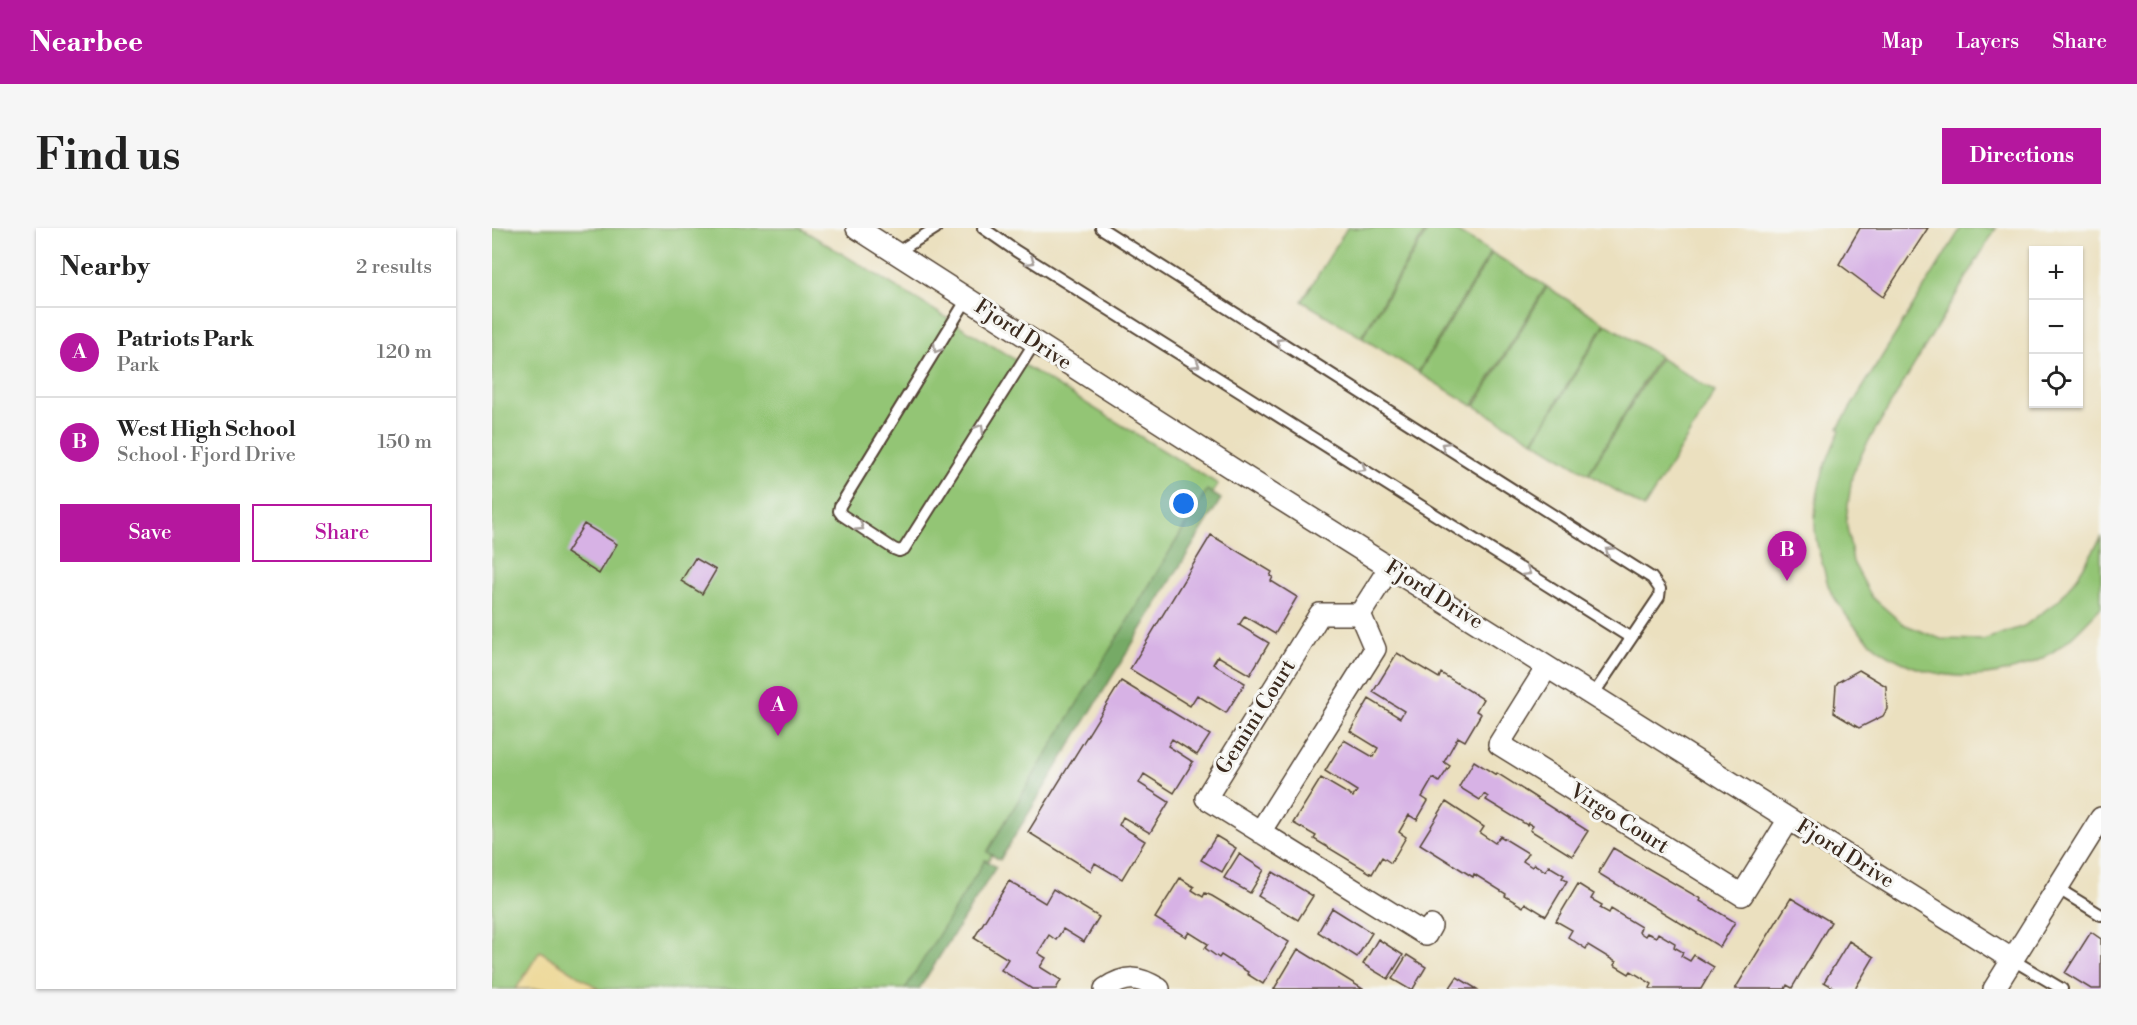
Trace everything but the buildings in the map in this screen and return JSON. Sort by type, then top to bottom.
[{"type":"street","name":"Fjord Drive","points":[[866,230],[896,253],[1035,342],[2013,960]]},
{"type":"street","points":[[1260,832],[1375,648],[1360,614],[1390,567]]},
{"type":"street","name":"Gemini Court","points":[[1360,614],[1320,614],[1206,798],[1426,935],[1431,926]]},
{"type":"street","name":"Virgo Court","points":[[1547,666],[1499,744],[1742,895],[1789,819]]},
{"type":"street","points":[[1994,989],[2101,818]]},
{"type":"street","points":[[1105,989],[1115,982],[1131,978],[1145,980],[1159,989]]},
{"type":"lane","points":[[896,253],[936,228]]},
{"type":"lane","points":[[983,228],[1631,638]]},
{"type":"lane","points":[[1101,228],[1652,578],[1660,589],[1659,597],[1593,695]]},
{"type":"lane","points":[[968,299],[840,506],[839,511],[842,515],[885,543],[899,551],[904,549],[1035,342]]},
{"type":"lane","points":[[2057,888],[2101,915]]},
{"type":"lane","points":[[2013,960],[2062,989]]},
{"type":"green space","points":[[492,228],[800,228],[1218,484],[910,989],[492,989]]},
{"type":"green space","points":[[1347,228],[1427,228],[1361,337],[1302,301]]},
{"type":"green space","points":[[1429,228],[1451,228],[1491,252],[1418,372],[1362,338]]},
{"type":"green space","points":[[1961,228],[1996,228],[1865,447],[1852,476],[1846,520],[1853,562],[1872,597],[1903,624],[1941,639],[1983,640],[2024,626],[2059,600],[2079,574],[2101,538],[2101,607],[2068,640],[2050,654],[2030,664],[2004,672],[1978,676],[1927,671],[1903,663],[1881,650],[1861,633],[1829,588],[1818,548],[1815,524],[1820,483],[1840,430],[1838,428]]},
{"type":"green space","points":[[1492,253],[1546,286],[1473,406],[1419,373]]},
{"type":"green space","points":[[1547,287],[1605,323],[1533,441],[1475,406]]},
{"type":"green space","points":[[1606,324],[1659,356],[1588,474],[1534,441]]},
{"type":"green space","points":[[1660,358],[1715,392],[1644,508],[1589,474]]},
{"type":"green space","points":[[1207,490],[1221,499],[1000,860],[987,852]]},
{"type":"green space","points":[[985,860],[996,867],[919,989],[905,989]]},
{"type":"sand","points":[[540,951],[599,989],[516,989]]},
{"type":"place","name":"West High School","points":[[1787,581]]},
{"type":"place","name":"Patriots Park","points":[[778,736]]}]
